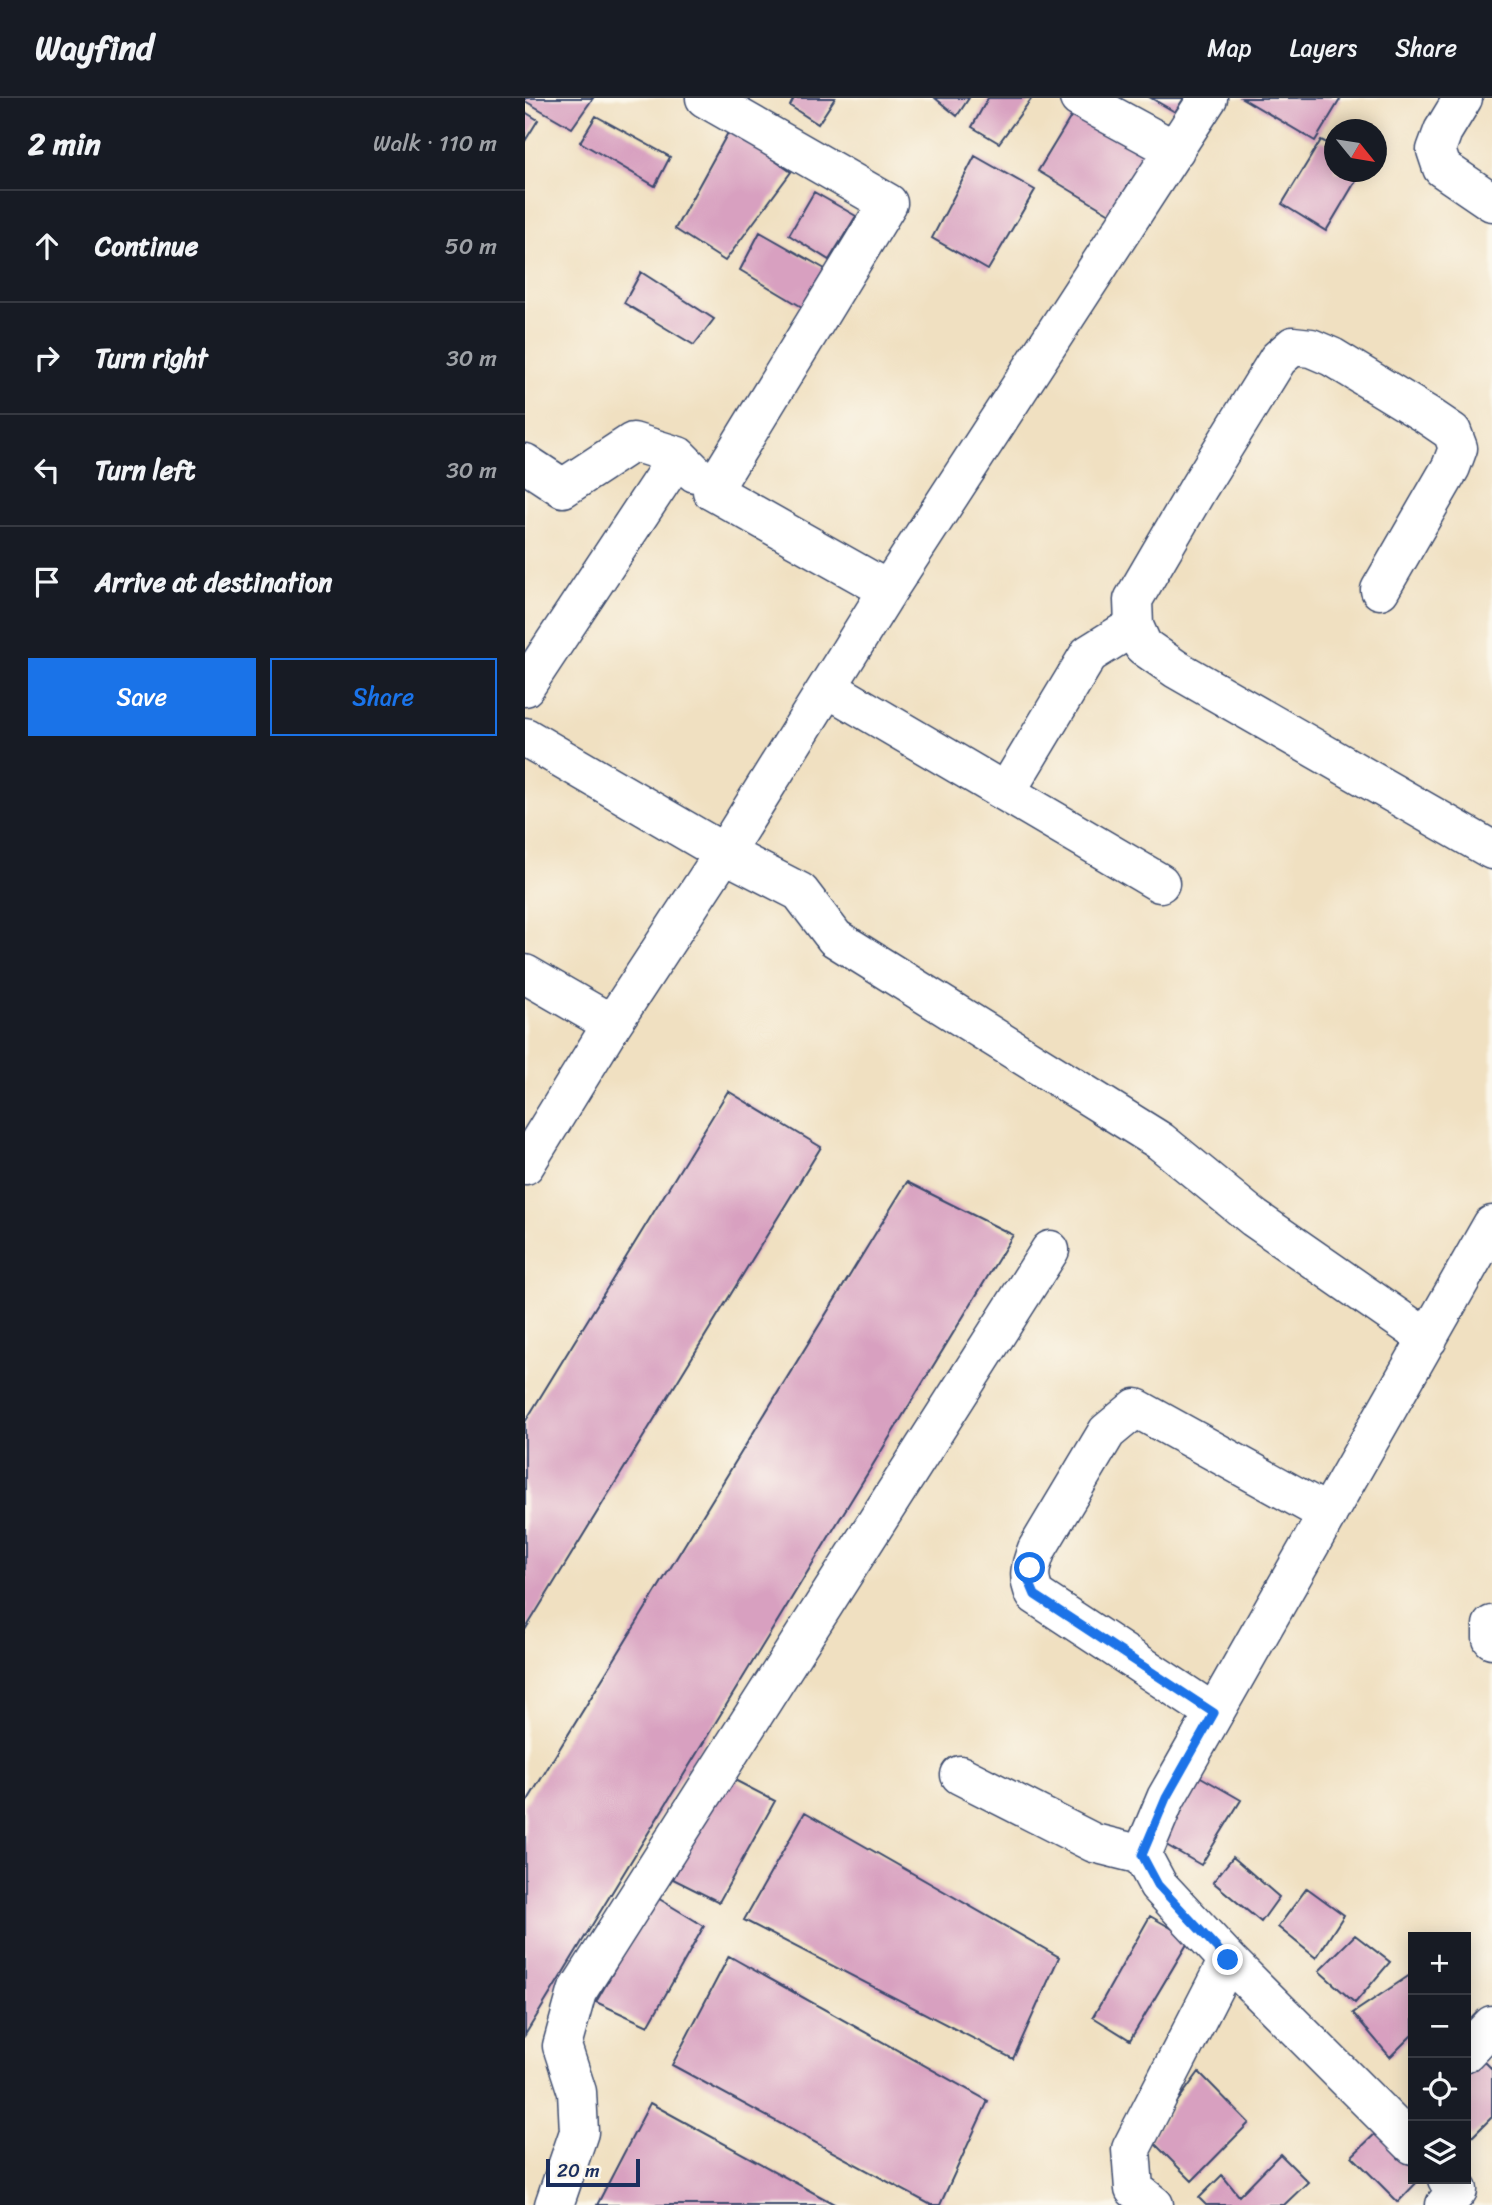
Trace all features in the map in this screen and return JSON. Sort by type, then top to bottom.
[{"type":"street","points":[[705,98],[888,203],[712,491]]},
{"type":"street","points":[[1079,98],[1175,150]]},
{"type":"street","points":[[525,1166],[612,1024],[724,853],[888,590],[1208,98]]},
{"type":"street","points":[[1463,98],[1443,131],[1436,150],[1443,168],[1492,202]]},
{"type":"street","points":[[1380,590],[1451,467],[1458,448],[1452,432],[1427,415],[1332,357],[1311,348],[1293,346],[1278,359],[1199,486],[1133,600],[1134,626],[1143,646],[1176,669],[1492,850]]},
{"type":"street","points":[[525,463],[563,488],[633,442],[678,456],[712,491],[888,590]]},
{"type":"street","points":[[525,687],[678,456]]},
{"type":"street","points":[[1006,792],[1089,654],[1134,626]]},
{"type":"street","points":[[828,688],[1160,883]]},
{"type":"street","points":[[525,737],[724,853],[800,892],[835,938],[1160,1141],[1254,1218],[1428,1339]]},
{"type":"street","points":[[525,974],[612,1024]]},
{"type":"street","points":[[1142,1855],[1166,1798],[1492,1225]]},
{"type":"street","points":[[554,2205],[579,2132],[577,2092],[562,2046],[577,1992],[1050,1250]]},
{"type":"street","points":[[1214,1713],[1035,1595],[1029,1581],[1030,1568],[1037,1549],[1107,1432],[1136,1408],[1328,1514]]},
{"type":"street","points":[[1492,1625],[1492,1639]]},
{"type":"street","points":[[960,1775],[1094,1843],[1142,1855],[1158,1885],[1228,1960],[1407,2126]]},
{"type":"street","points":[[1154,2205],[1134,2189],[1131,2149],[1228,1960]]},
{"type":"street","points":[[1471,2047],[1492,2025]]},
{"type":"street","points":[[1445,2205],[1458,2190],[1452,2184]]},
{"type":"building","points":[[525,98],[593,98],[572,128],[525,101]]},
{"type":"building","points":[[794,98],[835,98],[818,124],[790,106]]},
{"type":"building","points":[[935,98],[969,98],[957,116]]},
{"type":"building","points":[[988,98],[1032,98],[999,143],[972,127]]},
{"type":"building","points":[[1151,98],[1184,98],[1175,112]]},
{"type":"building","points":[[1242,98],[1341,98],[1328,119],[1324,119],[1324,126],[1315,141]]},
{"type":"building","points":[[1078,105],[1153,149],[1110,214],[1038,171]]},
{"type":"building","points":[[525,112],[538,120],[525,141]]},
{"type":"building","points":[[596,116],[670,157],[655,186],[580,142]]},
{"type":"building","points":[[730,129],[791,172],[725,261],[675,229]]},
{"type":"building","points":[[1321,140],[1324,142],[1324,182],[1355,182],[1326,231],[1282,204]]},
{"type":"building","points":[[975,156],[1035,190],[988,270],[932,238]]},
{"type":"building","points":[[814,192],[856,216],[829,260],[789,235]]},
{"type":"building","points":[[760,232],[825,269],[802,307],[740,270]]},
{"type":"building","points":[[641,272],[714,319],[694,345],[624,303]]},
{"type":"building","points":[[728,1091],[821,1147],[525,1630],[525,1422]]},
{"type":"building","points":[[907,1182],[1013,1235],[525,2035],[525,1805]]},
{"type":"building","points":[[1192,1772],[1241,1800],[1201,1865],[1154,1838]]},
{"type":"building","points":[[727,1776],[775,1801],[719,1902],[673,1879]]},
{"type":"building","points":[[805,1812],[1059,1957],[1013,2059],[744,1920]]},
{"type":"building","points":[[1233,1857],[1279,1897],[1261,1922],[1213,1882]]},
{"type":"building","points":[[1307,1888],[1344,1915],[1316,1958],[1278,1927]]},
{"type":"building","points":[[656,1897],[704,1926],[648,2026],[596,2002]]},
{"type":"building","points":[[1150,1916],[1190,1939],[1130,2040],[1093,2017]]},
{"type":"building","points":[[1355,1935],[1390,1962],[1355,2003],[1319,1971]]},
{"type":"building","points":[[729,1956],[988,2101],[940,2205],[931,2205],[672,2065]]},
{"type":"building","points":[[1408,1976],[1408,2039],[1390,2057],[1353,2013]]},
{"type":"building","points":[[1482,2059],[1492,2069],[1492,2117],[1472,2137],[1471,2136],[1471,2070]]},
{"type":"building","points":[[1199,2072],[1249,2123],[1192,2181],[1150,2139]]},
{"type":"building","points":[[650,2103],[836,2205],[597,2205]]},
{"type":"building","points":[[1379,2130],[1408,2160],[1408,2184],[1415,2184],[1398,2202],[1352,2156]]},
{"type":"building","points":[[1280,2154],[1308,2182],[1284,2205],[1206,2205],[1199,2198],[1222,2175],[1239,2196]]},
{"type":"route","points":[[1030,1568],[1029,1581],[1035,1595],[1214,1713],[1166,1798],[1142,1855],[1158,1885],[1228,1960]]}]
